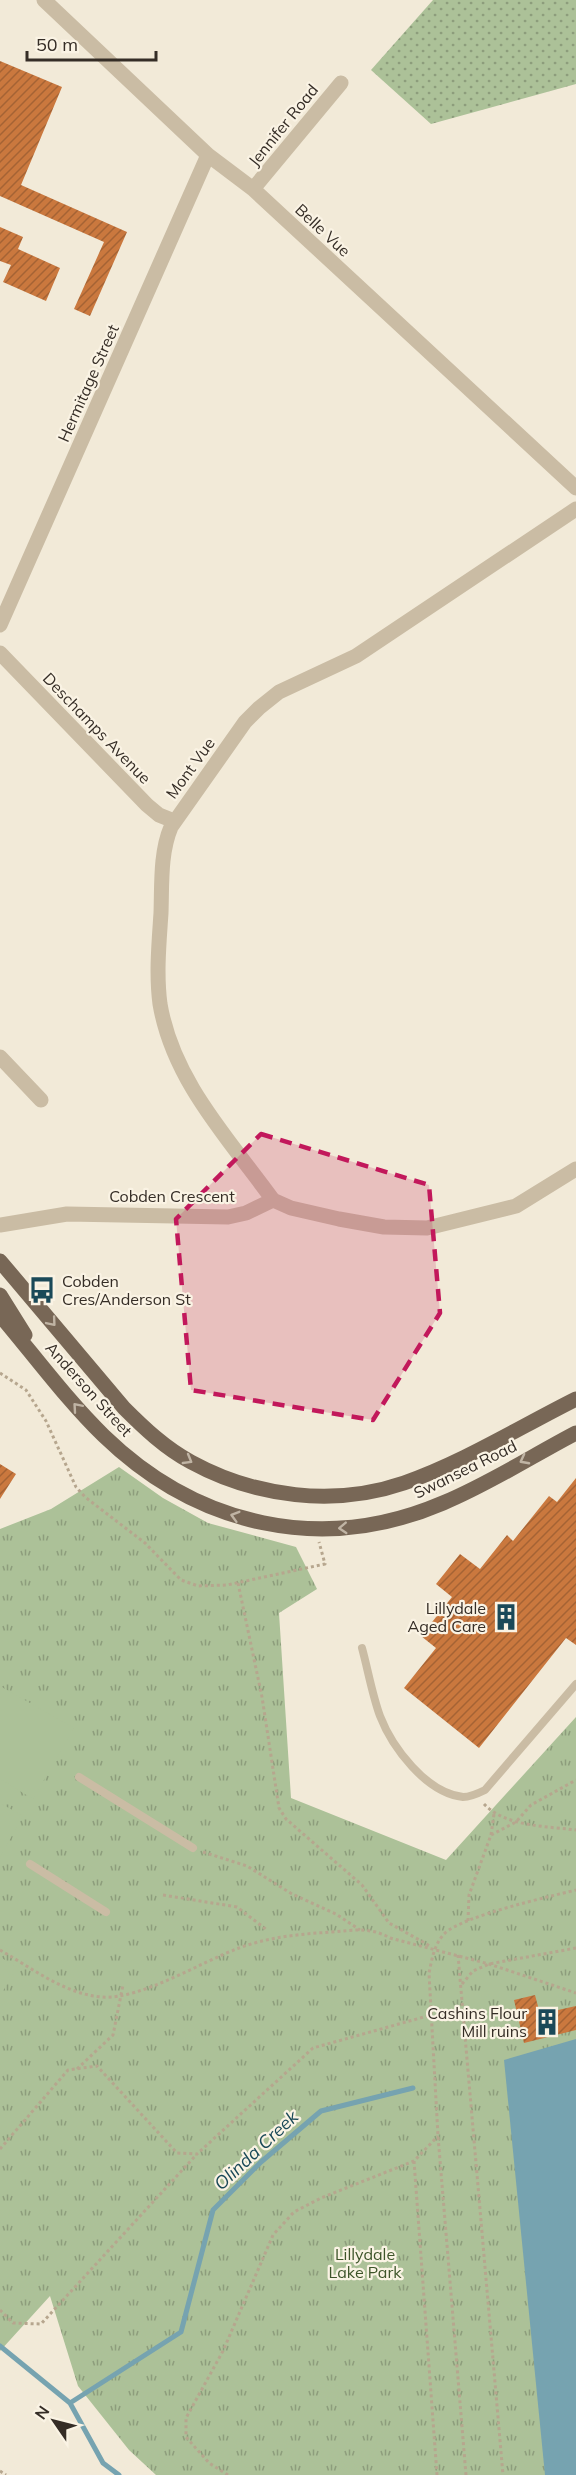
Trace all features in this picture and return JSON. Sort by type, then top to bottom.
[{"type":"main road","name":"Anderson Street","points":[[0,1261],[124,1408],[166,1446],[190,1462],[252,1487],[312,1496]]},
{"type":"main road","points":[[0,1295],[39,1362]]},
{"type":"main road","name":"Anderson Street","points":[[0,1315],[102,1435],[150,1474],[176,1491],[213,1508],[252,1521],[292,1528]]},
{"type":"main road","name":"Swansea Road","points":[[312,1496],[372,1491],[402,1484],[431,1472],[576,1399]]},
{"type":"main road","name":"Swansea Road","points":[[292,1528],[356,1527],[385,1522],[425,1510],[453,1498],[576,1433]]},
{"type":"street","name":"Belle Vue","points":[[44,0],[208,155],[254,189],[576,488]]},
{"type":"street","name":"Jennifer Road","points":[[254,189],[341,83]]},
{"type":"street","name":"Hermitage Street","points":[[0,625],[208,155]]},
{"type":"street","name":"Mont Vue","points":[[273,1200],[205,1109],[183,1071],[166,1030],[159,992],[159,942],[166,841],[174,821],[245,722],[279,692],[356,656],[576,508]]},
{"type":"street","name":"Deschamps Avenue","points":[[0,653],[147,805],[159,815],[174,821]]},
{"type":"street","points":[[0,1057],[41,1100]]},
{"type":"street","points":[[273,1200],[291,1208],[339,1219],[391,1228],[427,1228],[516,1206],[576,1170]]},
{"type":"street","name":"Cobden Crescent","points":[[0,1225],[67,1214],[228,1216],[253,1211],[273,1200]]},
{"type":"lane","points":[[362,1648],[380,1715],[398,1752],[427,1780],[446,1791],[464,1797],[485,1791],[576,1684]]},
{"type":"lane","points":[[79,1777],[193,1848]]},
{"type":"lane","points":[[30,1864],[106,1912]]},
{"type":"path","points":[[0,1373],[26,1390],[46,1421],[76,1487],[85,1497],[145,1543],[182,1580],[198,1586],[238,1583],[325,1564],[315,1529]]},
{"type":"path","points":[[238,1583],[262,1697],[279,1808],[286,1819],[362,1884],[389,1923],[435,1948]]},
{"type":"path","points":[[491,1835],[516,1822],[531,1804],[576,1780]]},
{"type":"path","points":[[474,1794],[494,1814],[516,1822],[576,1830]]},
{"type":"path","points":[[468,1921],[469,1895],[491,1835],[494,1814]]},
{"type":"path","points":[[193,1848],[247,1866],[292,1894],[336,1914],[360,1931]]},
{"type":"path","points":[[466,2475],[438,2136],[429,1973],[435,1948],[446,1932],[468,1921],[576,1890]]},
{"type":"path","points":[[163,1895],[237,1907],[267,1930]]},
{"type":"path","points":[[0,1950],[76,1992],[105,1997],[120,1996],[146,1988],[240,1948],[274,1938],[296,1934],[375,1930],[390,1938],[435,1948],[576,1993]]},
{"type":"path","points":[[461,1985],[473,1971],[489,1964],[576,1948]]},
{"type":"path","points":[[458,1955],[503,2475]]},
{"type":"path","points":[[77,2069],[112,2035],[123,1985]]},
{"type":"path","points":[[0,2310],[13,2323],[41,2324],[197,2154],[313,2048],[431,2015]]},
{"type":"path","points":[[0,2149],[68,2070],[97,2066],[177,2153],[197,2154]]},
{"type":"path","points":[[228,2475],[209,2463],[186,2437],[186,2418],[223,2351],[273,2235],[294,2212],[321,2198],[414,2161],[438,2136]]},
{"type":"path","points":[[414,2161],[437,2475]]},
{"type":"path","points":[[0,2471],[6,2475]]},
{"type":"highlighted area","points":[[261,1134],[429,1185],[440,1313],[373,1420],[191,1390],[176,1219]]},
{"type":"green space","points":[[433,0],[576,0],[576,84],[431,124],[371,70]]},
{"type":"green space","name":"Lillydale Lake Park","points":[[119,1467],[163,1498],[208,1523],[296,1547],[317,1589],[279,1613],[291,1798],[446,1860],[576,1717],[576,2475],[156,2475],[129,2450],[78,2386],[50,2296],[0,2351],[0,1529],[51,1509]]},
{"type":"green space","points":[[0,1686],[74,1728],[33,1799],[0,1779]]},
{"type":"green space","points":[[0,1803],[23,1816],[0,1857]]},
{"type":"green space","points":[[0,1957],[17,1967],[0,1996]]},
{"type":"water","points":[[576,2039],[576,2475],[545,2475],[504,2060]]},
{"type":"building","points":[[0,61],[62,87],[21,185],[127,232],[90,316],[74,309],[104,242],[0,196]]},
{"type":"building","points":[[0,227],[23,237],[18,249],[60,268],[46,301],[3,282],[11,265],[0,261]]},
{"type":"building","points":[[0,1464],[16,1474],[0,1499]]},
{"type":"building","name":"Lillydale Aged Care","points":[[576,1478],[576,1645],[566,1638],[479,1748],[404,1688],[436,1648],[421,1636],[452,1597],[436,1584],[460,1554],[480,1569],[507,1535],[513,1541],[549,1496],[557,1502]]},
{"type":"building","name":"Cashins Flour Mill ruins","points":[[535,1995],[540,2014],[576,2006],[576,2030],[524,2043],[514,2000]]},
{"type":"waterway","name":"Olinda Creek","points":[[0,2346],[70,2403],[181,2332],[213,2210],[261,2162],[321,2111],[413,2088]]},
{"type":"waterway","points":[[70,2403],[103,2463],[119,2475]]},
{"type":"place","name":"Cobden Cres/Anderson St","points":[[42,1290]]},
{"type":"place","name":"Lillydale Aged Care","points":[[506,1617]]},
{"type":"place","name":"Cashins Flour Mill ruins","points":[[547,2022]]}]
